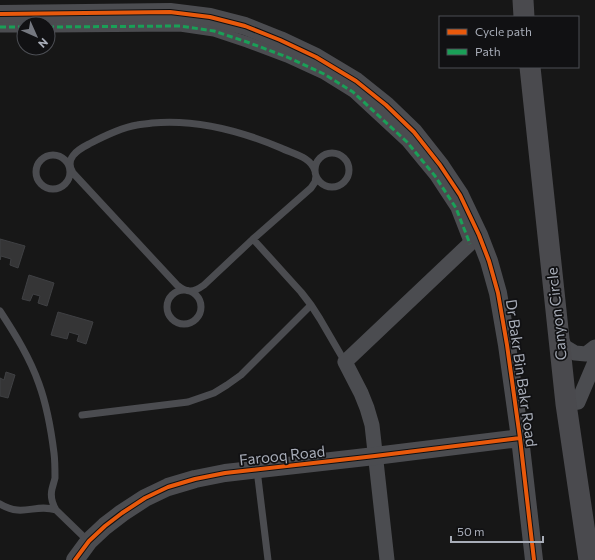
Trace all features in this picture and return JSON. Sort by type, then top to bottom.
[{"type":"main road","points":[[523,0],[524,16]]},
{"type":"main road","name":"Canyon Circle","points":[[530,68],[566,404],[591,536],[589,560]]},
{"type":"street","name":"Dr Bakr Bin Bakr Road","points":[[0,14],[170,12],[210,17],[246,26],[316,57],[356,81],[386,105],[414,132],[440,165],[460,194],[474,239],[489,261],[498,293],[520,438],[534,560]]},
{"type":"street","points":[[56,27],[180,26],[214,31],[287,57],[324,74],[353,92],[407,142],[435,176],[456,208],[474,239],[345,362],[361,393],[372,425],[386,560]]},
{"type":"street","points":[[0,27],[16,27]]},
{"type":"street","points":[[558,333],[565,347],[575,353],[586,354],[595,347]]},
{"type":"street","points":[[566,404],[578,402],[595,362]]},
{"type":"street","name":"Farooq Road","points":[[75,560],[89,541],[122,513],[145,498],[168,487],[195,479],[225,473],[520,438]]},
{"type":"lane","points":[[70,168],[68,163],[59,156],[48,156],[43,159],[37,167],[38,178],[44,186],[49,188],[60,187],[68,180],[70,174],[70,168],[69,163],[71,158],[81,148],[117,130],[137,125],[165,122],[185,122],[213,126],[247,136],[272,144],[306,159],[314,167],[316,174],[319,181],[328,186],[333,187],[343,182],[347,178],[348,172],[346,161],[338,154],[326,154],[321,157],[316,166],[316,174],[315,182],[311,188],[204,285],[192,291],[187,291],[178,292],[170,298],[167,308],[168,314],[175,322],[180,324],[191,322],[195,320],[198,315],[200,304],[195,294],[187,291],[177,285],[73,174],[70,168]]},
{"type":"lane","points":[[253,239],[311,305],[345,362]]},
{"type":"lane","points":[[82,415],[188,402],[214,393],[241,375],[311,305]]},
{"type":"lane","points":[[0,311],[15,334],[30,364],[39,383],[47,410],[52,434],[55,462],[55,479],[51,497],[56,510],[89,541]]},
{"type":"lane","points":[[256,470],[268,560]]},
{"type":"lane","points":[[0,504],[7,509],[17,511],[49,508],[56,510]]},
{"type":"building","points":[[0,239],[25,246],[18,268],[10,265],[11,259],[1,256],[0,260]]},
{"type":"building","points":[[29,275],[54,283],[47,306],[38,303],[40,296],[33,294],[30,301],[22,299]]},
{"type":"building","points":[[58,312],[93,322],[86,344],[77,341],[79,335],[69,332],[67,339],[51,335]]},
{"type":"building","points":[[6,372],[15,375],[8,398],[0,396],[0,378],[4,380]]},
{"type":"marked path","points":[[56,27],[180,26],[214,31],[287,57],[324,74],[353,92],[407,142],[435,176],[456,208],[470,244]]},
{"type":"marked path","points":[[0,27],[16,27]]},
{"type":"cycle path","points":[[0,14],[170,12],[210,17],[245,26],[316,57],[356,81],[386,105],[414,132],[440,165],[460,195],[479,235],[489,261],[498,293],[520,438],[534,560]]},
{"type":"cycle path","points":[[75,560],[89,541],[122,513],[145,498],[168,487],[195,479],[225,473],[520,438]]}]
